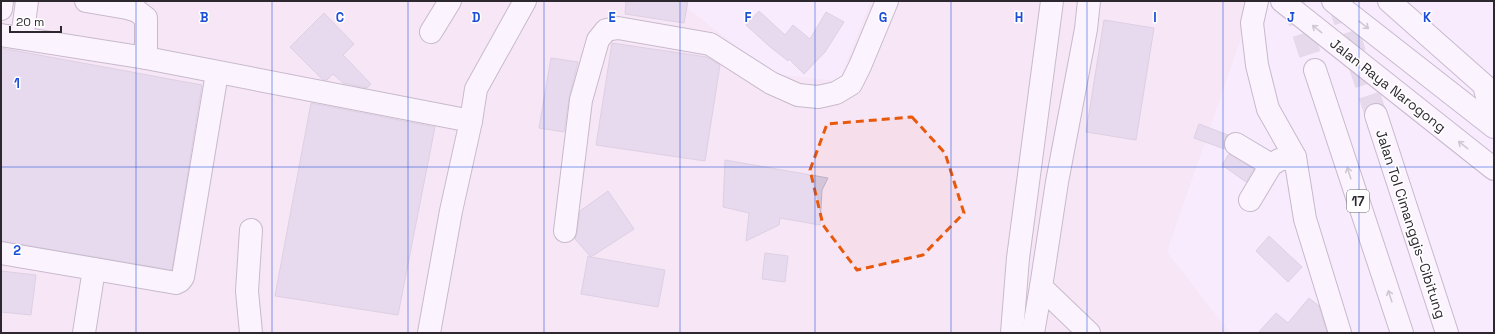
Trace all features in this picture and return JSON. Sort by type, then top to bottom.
[{"type":"main road","points":[[1,9],[2,1]]},
{"type":"main road","points":[[22,38],[27,1]]},
{"type":"main road","points":[[86,1],[127,8],[137,11],[146,18],[146,58]]},
{"type":"main road","points":[[431,32],[450,1]]},
{"type":"main road","points":[[429,333],[451,211],[471,121],[476,89],[525,1]]},
{"type":"main road","points":[[565,231],[582,100],[598,40],[606,30],[618,28],[710,44],[771,83],[798,95],[818,97],[836,93],[851,84],[887,1]]},
{"type":"main road","points":[[1012,333],[1018,258],[1052,1]]},
{"type":"main road","points":[[1033,333],[1057,182],[1086,30],[1089,1]]},
{"type":"main road","points":[[1240,1],[1252,23]]},
{"type":"main road","points":[[1257,1],[1252,23],[1257,65],[1268,109],[1295,157],[1305,219],[1340,333]]},
{"type":"main road","name":"Jalan Raya Narogong","points":[[1282,1],[1494,169]]},
{"type":"main road","points":[[1334,1],[1494,126]]},
{"type":"main road","points":[[1389,1],[1489,86],[1494,126]]},
{"type":"main road","points":[[1,35],[146,58],[217,73],[471,121]]},
{"type":"main road","name":"17","points":[[1315,70],[1402,333]]},
{"type":"main road","points":[[1,253],[176,282],[180,281],[183,276],[217,73]]},
{"type":"main road","name":"Jalan Tol Cimanggis–Cibitung","points":[[1376,115],[1447,333]]},
{"type":"main road","points":[[1236,144],[1272,165]]},
{"type":"main road","points":[[1250,200],[1272,165],[1279,160],[1295,157]]},
{"type":"main road","points":[[251,230],[247,291],[251,333]]},
{"type":"main road","points":[[84,333],[94,269]]},
{"type":"main road","points":[[1041,287],[1089,333]]},
{"type":"highlighted area","points":[[912,117],[945,153],[964,213],[923,255],[857,270],[823,225],[810,170],[827,124]]},
{"type":"shaded area","points":[[1,1],[678,1],[772,74],[839,81],[871,1],[1249,1],[1253,3],[1167,252],[1230,333],[1,333]]},
{"type":"building","points":[[626,1],[688,1],[684,23],[625,14]]},
{"type":"building","points":[[759,11],[785,35],[793,25],[810,39],[826,12],[844,22],[825,52],[804,74],[789,59],[788,61],[746,25]]},
{"type":"building","points":[[324,13],[354,44],[343,55],[371,84],[367,88],[343,83],[333,74],[327,80],[323,80],[290,47]]},
{"type":"building","points":[[1104,20],[1154,28],[1136,140],[1086,132]]},
{"type":"building","points":[[612,43],[707,57],[720,65],[705,161],[596,145]]},
{"type":"building","points":[[1,48],[202,85],[172,270],[1,241]]},
{"type":"building","points":[[551,58],[578,62],[569,98],[564,132],[539,128]]},
{"type":"building","points":[[311,103],[435,127],[398,315],[275,296]]},
{"type":"building","points":[[1199,124],[1228,135],[1225,138],[1225,149],[1194,138]]},
{"type":"building","points":[[1229,154],[1254,169],[1246,182],[1222,165]]},
{"type":"building","points":[[725,160],[828,178],[822,190],[820,225],[780,218],[779,225],[746,241],[749,213],[723,207]]},
{"type":"building","points":[[608,191],[634,229],[591,257],[575,239],[580,211]]},
{"type":"building","points":[[1269,236],[1302,267],[1288,282],[1256,251]]},
{"type":"building","points":[[765,253],[788,256],[785,282],[762,279]]},
{"type":"building","points":[[588,256],[665,270],[658,307],[581,294]]},
{"type":"building","points":[[1,271],[36,275],[31,315],[1,312]]},
{"type":"building","points":[[1309,298],[1319,306],[1327,333],[1258,333],[1276,313],[1288,323]]},
{"type":"tunnel","points":[[1338,1],[1376,115]]},
{"type":"tunnel","points":[[1293,2],[1315,70]]}]
